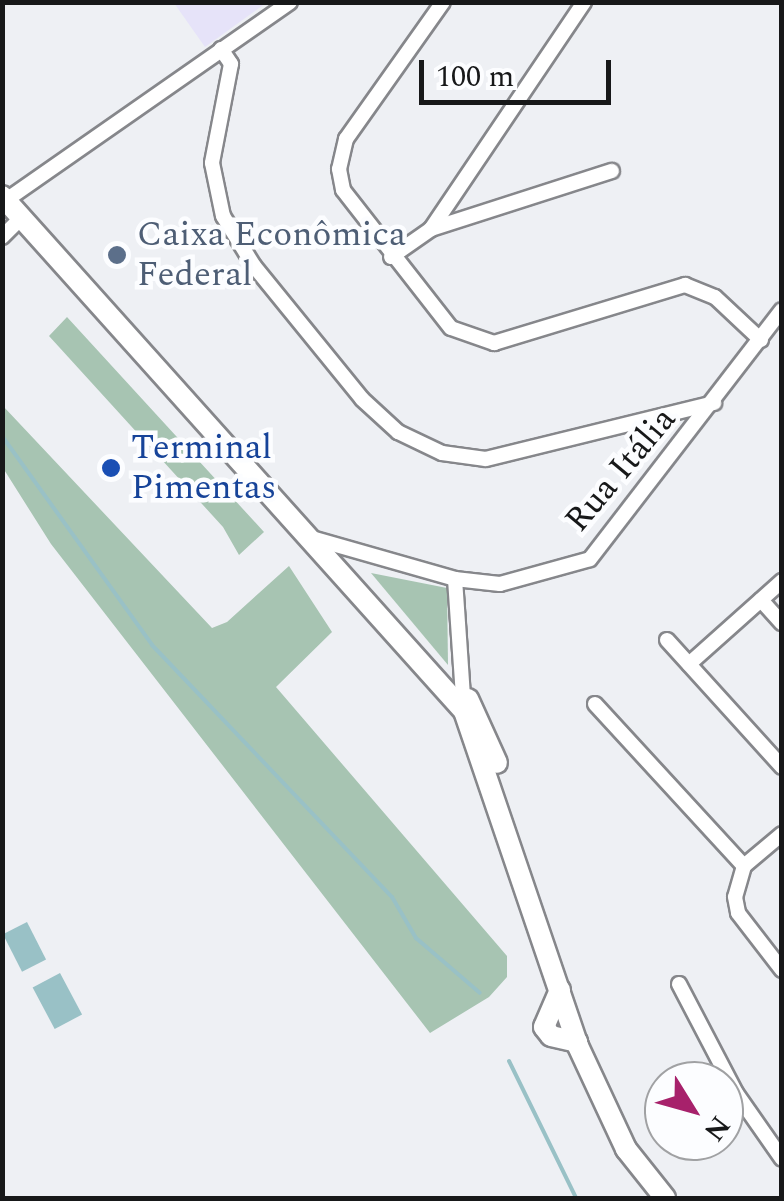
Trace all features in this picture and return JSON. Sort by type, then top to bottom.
[{"type":"main road","points":[[4,199],[464,711],[577,1042],[626,1150],[664,1198]]},
{"type":"main road","points":[[310,537],[364,581],[461,688],[483,723],[612,1104],[638,1154],[677,1198]]},
{"type":"street","points":[[4,199],[290,2]]},
{"type":"street","points":[[443,2],[341,154],[343,190],[392,258],[451,328],[478,342],[494,343],[685,286],[715,298],[761,340]]},
{"type":"street","points":[[431,229],[584,2]]},
{"type":"street","points":[[222,49],[231,64],[212,162],[223,216],[254,266],[362,398],[398,432],[442,453],[486,459],[714,403]]},
{"type":"street","points":[[392,258],[431,229],[612,171]]},
{"type":"street","points":[[2,237],[22,217]]},
{"type":"street","name":"Rua Itália","points":[[310,537],[345,552],[455,579],[518,581],[590,559],[782,310]]},
{"type":"street","points":[[455,579],[464,711]]},
{"type":"street","points":[[689,664],[782,581]]},
{"type":"street","points":[[761,600],[782,622]]},
{"type":"street","points":[[667,640],[782,766]]},
{"type":"street","points":[[595,704],[744,866]]},
{"type":"street","points":[[782,834],[744,866],[738,913],[782,970]]},
{"type":"street","points":[[679,984],[736,1094],[782,1159]]},
{"type":"shaded area","points":[[174,3],[266,3],[205,47]]},
{"type":"green space","points":[[67,317],[264,532],[239,555],[223,527],[49,336]]},
{"type":"green space","points":[[3,406],[212,628],[227,622],[289,566],[332,632],[276,687],[507,956],[507,977],[489,997],[430,1033],[51,544],[3,468]]},
{"type":"green space","points":[[371,573],[447,588],[448,665]]},
{"type":"water","points":[[27,922],[46,959],[22,972],[3,934]]},
{"type":"water","points":[[60,973],[82,1014],[55,1029],[33,988]]},
{"type":"waterway","points":[[2,436],[152,645],[392,897],[416,938],[480,993]]},
{"type":"waterway","points":[[509,1061],[576,1198]]},
{"type":"place","name":"Caixa Econômica Federal","points":[[117,255]]},
{"type":"place","name":"Terminal Pimentas","points":[[111,468]]}]
